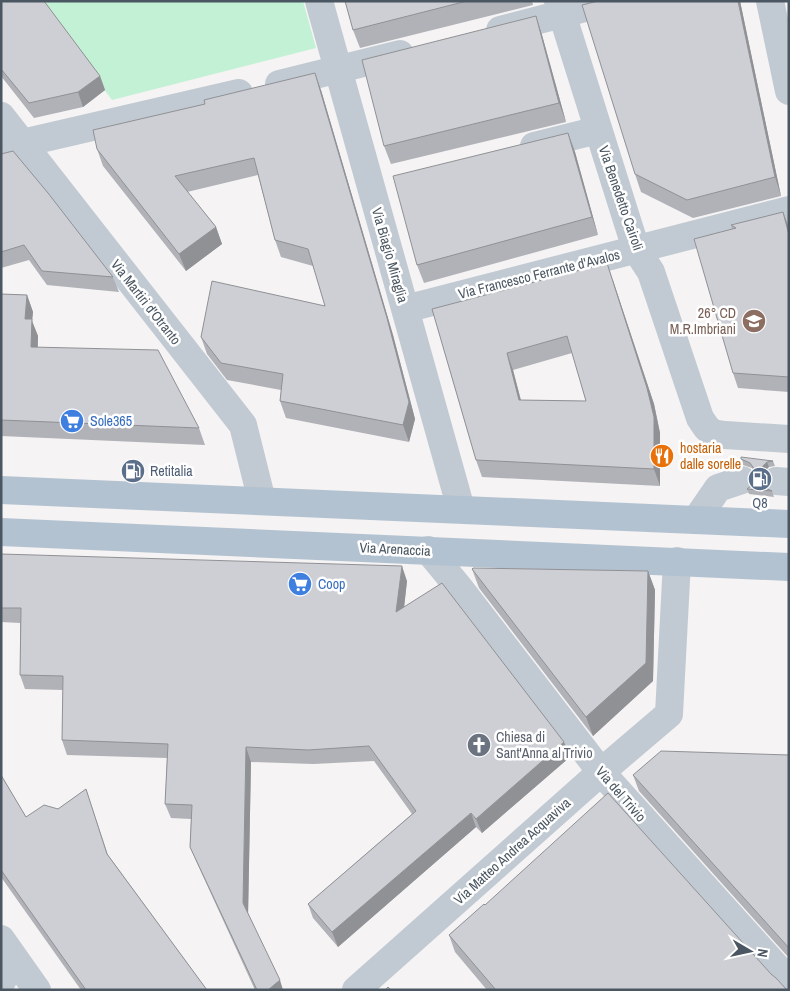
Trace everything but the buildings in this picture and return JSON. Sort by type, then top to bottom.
[{"type":"main road","points":[[1,490],[789,524]]},
{"type":"main road","name":"Via Arenaccia","points":[[1,532],[789,567]]},
{"type":"street","name":"Via Biagio Miraglia","points":[[319,1],[338,70],[380,183],[405,309],[461,509]]},
{"type":"street","points":[[478,35],[560,8],[612,1]]},
{"type":"street","points":[[770,1],[789,91]]},
{"type":"street","name":"Via Benedetto Cairoli","points":[[560,8],[636,249],[651,272],[700,418],[712,432],[725,435],[789,439]]},
{"type":"street","points":[[12,145],[422,49]]},
{"type":"street","name":"Via Martiri d'Otranto","points":[[1,116],[12,145],[243,425],[262,501]]},
{"type":"street","points":[[512,151],[598,130]]},
{"type":"street","name":"Via Francesco Ferrante d'Avalos","points":[[405,309],[789,210]]},
{"type":"street","points":[[696,520],[718,488],[742,480]]},
{"type":"street","name":"Via del Trivio","points":[[428,550],[601,772],[789,981]]},
{"type":"street","name":"Via Matteo Andrea Acquaviva","points":[[356,990],[669,714],[677,561]]},
{"type":"street","points":[[1,983],[8,948]]},
{"type":"street","points":[[8,948],[37,990]]},
{"type":"green space","points":[[38,1],[303,1],[316,48],[112,100]]},
{"type":"place","name":"26° CD M.R.Imbriani","points":[[754,321]]},
{"type":"place","name":"Sole365","points":[[72,421]]},
{"type":"place","name":"hostaria dalle sorelle","points":[[662,456]]},
{"type":"place","name":"Retitalia","points":[[133,471]]},
{"type":"place","name":"Q8","points":[[760,479]]},
{"type":"place","name":"Coop","points":[[300,584]]},
{"type":"place","name":"Chiesa di Sant'Anna al Trivio","points":[[479,745]]}]
